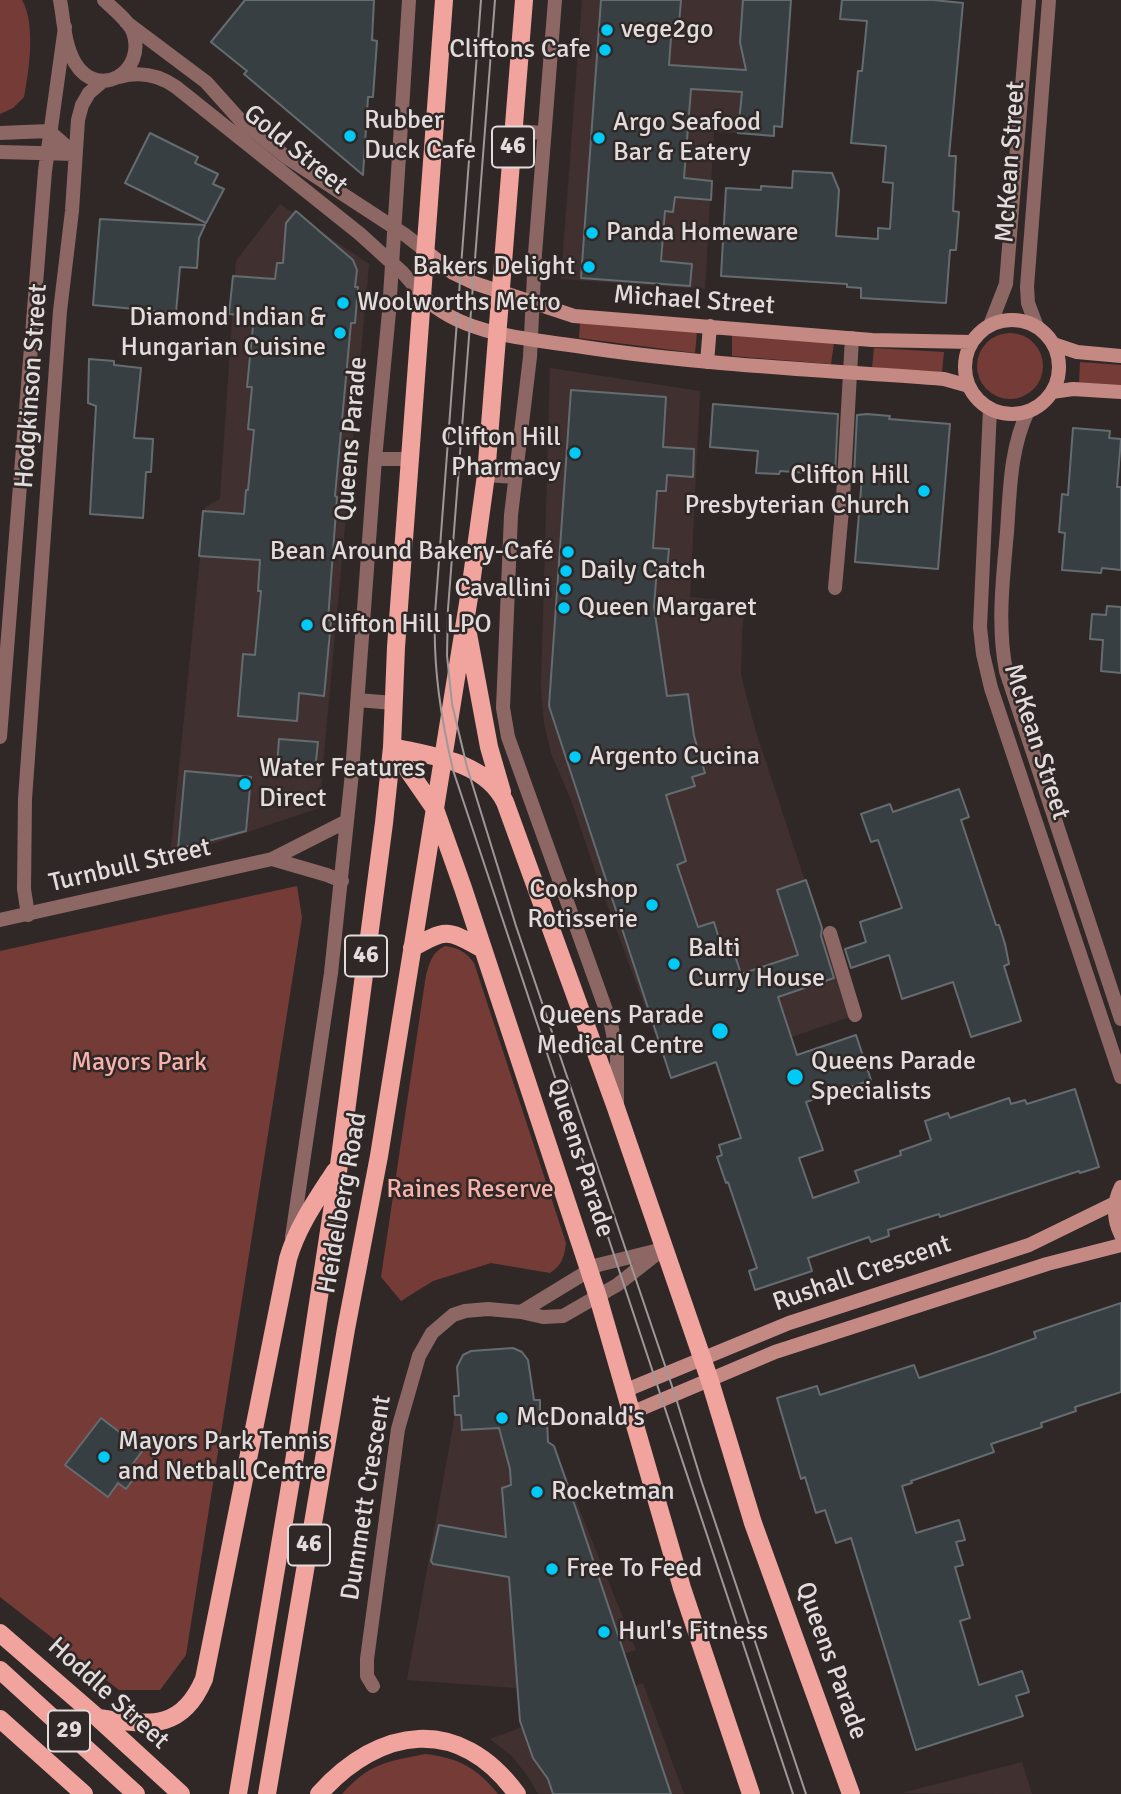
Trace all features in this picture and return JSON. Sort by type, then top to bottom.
[{"type":"main road","name":"46","points":[[411,459],[444,0]]},
{"type":"main road","name":"46","points":[[466,621],[486,475],[524,0]]},
{"type":"main road","name":"Heidelberg Road","points":[[238,1794],[293,1468],[339,1165],[392,747],[396,647],[411,459]]},
{"type":"main road","name":"Heidelberg Road","points":[[267,1794],[346,1329],[382,1143],[466,621]]},
{"type":"main road","points":[[466,621],[489,747],[505,802]]},
{"type":"main road","name":"Queens Parade","points":[[392,747],[443,759],[482,774],[495,786],[505,802],[617,1108],[702,1359],[753,1523],[851,1794]]},
{"type":"main road","name":"Queens Parade","points":[[392,747],[435,809],[598,1297],[682,1588],[751,1794]]},
{"type":"main road","points":[[412,948],[446,932],[482,949]]},
{"type":"main road","points":[[98,1718],[140,1723],[165,1721],[178,1715],[190,1704],[204,1679],[288,1259],[306,1217],[339,1165]]},
{"type":"main road","name":"Hoddle Street","points":[[0,1633],[181,1794]]},
{"type":"main road","name":"Hoddle Street","points":[[0,1670],[136,1794]]},
{"type":"main road","points":[[0,1719],[84,1794]]},
{"type":"main road","points":[[319,1794],[338,1773],[389,1743],[418,1739],[443,1740],[479,1756],[493,1765],[517,1794]]},
{"type":"street","points":[[60,0],[69,49],[78,66],[91,78],[103,81]]},
{"type":"street","name":"Gold Street","points":[[104,0],[126,22],[206,82],[241,121],[289,159],[427,252]]},
{"type":"street","name":"Queens Parade","points":[[288,1259],[342,881],[392,263],[410,0]]},
{"type":"street","name":"Queens Parade","points":[[555,0],[531,340],[509,541],[503,708],[508,737],[615,1040],[617,1108]]},
{"type":"street","name":"McKean Street","points":[[990,325],[1006,284],[1029,0]]},
{"type":"street","name":"McKean Street","points":[[1037,327],[1028,303],[1027,287],[1049,0]]},
{"type":"street","points":[[119,77],[130,67],[135,52],[134,34],[126,22]]},
{"type":"street","name":"Hodgkinson Street","points":[[0,737],[47,153],[65,27]]},
{"type":"street","name":"Gold Street","points":[[103,81],[144,74],[169,82],[392,263],[423,296]]},
{"type":"street","name":"Hodgkinson Street","points":[[28,915],[24,889],[25,799],[60,311],[82,105],[92,89],[103,81]]},
{"type":"street","points":[[0,133],[50,131],[75,154]]},
{"type":"street","points":[[514,131],[544,134]]},
{"type":"street","points":[[0,152],[75,154]]},
{"type":"street","name":"Michael Street","points":[[427,252],[461,277],[574,316],[852,338],[972,342]]},
{"type":"street","points":[[423,296],[449,316],[498,333],[531,340],[650,357],[944,379],[969,386]]},
{"type":"street","points":[[1053,344],[1059,368],[1052,392],[1028,411],[1022,413],[990,409],[976,397],[969,386],[965,372],[966,356],[972,342],[990,325],[1006,320],[1022,321],[1037,327],[1053,344],[1077,352],[1121,356]]},
{"type":"street","points":[[707,362],[710,326]]},
{"type":"street","points":[[835,588],[852,338]]},
{"type":"street","points":[[1052,392],[1073,389],[1121,392]]},
{"type":"street","name":"McKean Street","points":[[990,409],[981,627],[983,654],[991,688],[1121,1077]]},
{"type":"street","name":"McKean Street","points":[[1028,411],[1017,433],[1012,463],[1000,621],[1002,650],[1006,671],[1121,1019]]},
{"type":"street","points":[[376,459],[411,459]]},
{"type":"street","points":[[486,475],[514,477]]},
{"type":"street","points":[[358,700],[393,703]]},
{"type":"street","name":"Turnbull Street","points":[[0,920],[272,859],[347,821]]},
{"type":"street","name":"Turnbull Street","points":[[272,859],[342,881]]},
{"type":"street","points":[[549,920],[571,913]]},
{"type":"street","points":[[830,933],[855,1015]]},
{"type":"street","points":[[1121,1187],[1115,1203],[1115,1215],[1121,1235]]},
{"type":"street","name":"Rushall Crescent","points":[[624,1391],[789,1323],[1029,1245],[1115,1203]]},
{"type":"street","name":"Rushall Crescent","points":[[631,1413],[775,1352],[1047,1264],[1121,1245]]},
{"type":"street","points":[[521,1312],[589,1270],[615,1259],[663,1249]]},
{"type":"street","name":"Dummett Crescent","points":[[373,1686],[368,1676],[367,1659],[396,1443],[419,1356],[432,1333],[453,1315],[488,1309],[557,1318],[598,1297],[663,1249]]},
{"type":"shaded area","points":[[582,0],[786,0],[775,135],[714,132],[705,289],[561,279]]},
{"type":"shaded area","points":[[280,204],[369,264],[319,808],[170,858],[205,507],[220,499],[236,261]]},
{"type":"shaded area","points":[[550,368],[700,391],[690,597],[745,603],[741,675],[755,729],[850,1017],[671,1078],[571,800],[551,753],[544,723],[541,688]]},
{"type":"shaded area","points":[[513,1348],[522,1352],[528,1360],[534,1400],[540,1400],[540,1415],[547,1421],[548,1443],[554,1446],[636,1650],[516,1688],[407,1680],[455,1415],[454,1396],[459,1395],[458,1362],[463,1355],[471,1351]]},
{"type":"shaded area","points":[[643,1683],[684,1794],[538,1794],[512,1756],[490,1739]]},
{"type":"shaded area","points":[[1022,1762],[1032,1794],[902,1793]]},
{"type":"green space","points":[[0,0],[22,0],[29,22],[30,48],[24,97],[13,108],[0,114]]},
{"type":"green space","points":[[580,323],[697,332],[695,353],[579,338]]},
{"type":"green space","points":[[1010,333],[1033,343],[1043,366],[1033,389],[1010,399],[987,389],[977,366],[987,343]]},
{"type":"green space","points":[[732,335],[834,343],[831,364],[732,356]]},
{"type":"green space","points":[[874,348],[944,352],[942,372],[872,368]]},
{"type":"green space","points":[[1080,362],[1121,365],[1121,387],[1079,384]]},
{"type":"green space","name":"Mayors Park","points":[[297,886],[302,918],[186,1655],[160,1690],[119,1690],[0,1597],[0,951]]},
{"type":"green space","name":"Raines Reserve","points":[[445,946],[462,951],[474,963],[566,1243],[562,1260],[550,1273],[491,1263],[433,1281],[401,1301],[381,1277],[426,975],[434,954]]},
{"type":"green space","points":[[425,1754],[448,1758],[466,1766],[483,1777],[498,1794],[342,1794],[361,1776],[379,1765]]},
{"type":"building","points":[[245,0],[374,0],[372,40],[377,41],[373,97],[368,97],[363,175],[244,74],[247,71],[211,42]]},
{"type":"building","points":[[601,0],[681,0],[679,24],[672,24],[669,65],[746,70],[740,42],[743,0],[791,0],[782,127],[774,126],[774,136],[738,133],[742,92],[691,89],[684,178],[712,181],[711,200],[675,197],[673,212],[665,211],[661,261],[692,264],[690,286],[581,278]]},
{"type":"building","points":[[842,0],[933,0],[963,3],[949,156],[956,156],[953,211],[959,212],[956,250],[950,250],[946,303],[861,298],[861,288],[847,287],[847,284],[721,276],[726,188],[792,188],[793,171],[832,173],[839,190],[836,236],[878,239],[878,228],[890,229],[893,183],[883,182],[886,146],[851,143],[858,71],[862,71],[867,21],[840,19]]},
{"type":"building","points":[[150,133],[198,157],[195,163],[218,174],[213,184],[224,189],[206,223],[125,183]]},
{"type":"building","points":[[296,211],[353,260],[357,270],[355,287],[358,287],[355,323],[351,323],[335,496],[328,620],[331,621],[324,696],[299,693],[297,721],[238,716],[243,654],[255,655],[261,591],[258,591],[260,560],[199,556],[203,511],[244,514],[248,490],[254,430],[248,429],[252,387],[247,387],[254,316],[229,314],[233,276],[275,279],[277,263],[283,263],[286,223]]},
{"type":"building","points":[[100,219],[205,225],[199,238],[197,268],[180,267],[176,313],[93,305]]},
{"type":"building","points":[[89,359],[114,361],[114,365],[141,368],[134,438],[153,439],[151,472],[146,472],[143,518],[90,514],[96,406],[88,403]]},
{"type":"building","points":[[571,390],[666,397],[663,447],[694,449],[693,477],[667,475],[666,491],[657,491],[653,548],[669,549],[667,569],[657,568],[654,607],[667,696],[688,694],[694,736],[705,773],[692,777],[695,786],[666,795],[686,861],[677,865],[698,927],[714,922],[720,942],[723,941],[724,945],[731,943],[741,974],[798,955],[777,890],[806,880],[822,928],[821,936],[834,978],[778,997],[797,1055],[856,1035],[871,1080],[806,1102],[823,1150],[799,1158],[813,1198],[859,1182],[855,1171],[901,1155],[900,1151],[931,1140],[925,1121],[948,1113],[950,1118],[1009,1098],[1011,1104],[1025,1100],[1027,1104],[1075,1089],[1099,1167],[1080,1173],[1079,1171],[940,1217],[939,1214],[888,1230],[889,1236],[871,1242],[869,1237],[808,1258],[812,1271],[755,1290],[749,1271],[757,1268],[717,1157],[722,1155],[719,1145],[741,1138],[716,1062],[671,1078],[549,706]]},
{"type":"building","points":[[713,404],[838,414],[835,475],[780,471],[779,474],[756,473],[758,451],[710,447]]},
{"type":"building","name":"Clifton Hill Presbyterian Church","points":[[857,415],[890,416],[889,419],[950,424],[938,569],[855,562],[862,477],[854,477]]},
{"type":"building","points":[[1073,428],[1110,431],[1109,438],[1121,439],[1117,487],[1121,487],[1121,570],[1102,568],[1101,573],[1062,570],[1065,533],[1059,532],[1062,494],[1068,495]]},
{"type":"building","points":[[1107,606],[1121,607],[1121,673],[1101,671],[1103,640],[1090,639],[1092,614],[1106,615]]},
{"type":"building","points":[[279,739],[318,742],[315,771],[277,767]]},
{"type":"building","points":[[185,771],[251,777],[246,831],[178,849]]},
{"type":"building","points":[[959,789],[969,817],[961,820],[996,925],[999,925],[1005,944],[1009,964],[1004,966],[1021,1021],[971,1037],[953,982],[902,999],[889,955],[851,968],[845,949],[866,942],[860,922],[902,908],[878,840],[871,842],[861,814],[890,804],[893,812]]},
{"type":"building","points":[[1121,1303],[1121,1392],[1075,1407],[1076,1411],[1041,1423],[1042,1427],[991,1444],[994,1452],[902,1486],[916,1533],[959,1520],[965,1540],[956,1542],[963,1565],[955,1567],[970,1618],[960,1621],[979,1685],[1022,1671],[1029,1692],[1016,1696],[1023,1716],[916,1750],[851,1538],[836,1543],[825,1510],[816,1513],[805,1477],[801,1479],[777,1398],[817,1386],[820,1395],[914,1365],[919,1378],[1036,1338],[1034,1332]]},
{"type":"building","points":[[513,1348],[522,1352],[528,1360],[534,1400],[540,1400],[540,1415],[547,1421],[548,1442],[554,1446],[671,1794],[553,1794],[548,1779],[533,1758],[520,1721],[509,1577],[433,1564],[431,1561],[439,1525],[506,1537],[502,1488],[511,1485],[510,1469],[499,1428],[462,1430],[461,1415],[455,1415],[454,1396],[459,1396],[457,1367],[463,1355],[471,1351]]},
{"type":"building","name":"Mayors Park Tennis and Netball Centre","points":[[101,1418],[143,1450],[132,1465],[140,1470],[126,1489],[118,1483],[108,1497],[65,1465]]},
{"type":"tram line","points":[[481,0],[435,614],[437,673],[445,731],[453,770],[793,1794]]},
{"type":"tram line","points":[[495,0],[448,609],[447,655],[452,704],[467,767],[516,926],[675,1395],[806,1794]]},
{"type":"place","name":"vege2go","points":[[607,30]]},
{"type":"place","name":"Cliftons Cafe","points":[[605,50]]},
{"type":"place","name":"Rubber Duck Cafe","points":[[350,136]]},
{"type":"place","name":"Argo Seafood Bar & Eatery","points":[[599,138]]},
{"type":"place","name":"Panda Homeware","points":[[592,233]]},
{"type":"place","name":"Bakers Delight","points":[[589,267]]},
{"type":"place","name":"Woolworths Metro","points":[[343,303]]},
{"type":"place","name":"Diamond Indian & Hungarian Cuisine","points":[[340,333]]},
{"type":"place","name":"Clifton Hill Pharmacy","points":[[575,453]]},
{"type":"place","name":"Clifton Hill Presbyterian Church","points":[[924,491]]},
{"type":"place","name":"Bean Around Bakery-Café","points":[[568,552]]},
{"type":"place","name":"Daily Catch","points":[[566,571]]},
{"type":"place","name":"Cavallini","points":[[565,589]]},
{"type":"place","name":"Queen Margaret","points":[[564,608]]},
{"type":"place","name":"Clifton Hill LPO","points":[[307,625]]},
{"type":"place","name":"Argento Cucina","points":[[575,757]]},
{"type":"place","name":"Water Features Direct","points":[[245,784]]},
{"type":"place","name":"Cookshop Rotisserie","points":[[652,905]]},
{"type":"place","name":"Balti Curry House","points":[[674,964]]},
{"type":"place","name":"Queens Parade Medical Centre","points":[[720,1031]]},
{"type":"place","name":"Queens Parade Specialists","points":[[795,1077]]},
{"type":"place","name":"McDonald's","points":[[502,1418]]},
{"type":"place","name":"Mayors Park Tennis and Netball Centre","points":[[104,1457]]},
{"type":"place","name":"Rocketman","points":[[537,1492]]},
{"type":"place","name":"Free To Feed","points":[[552,1569]]},
{"type":"place","name":"Hurl's Fitness","points":[[604,1632]]}]
